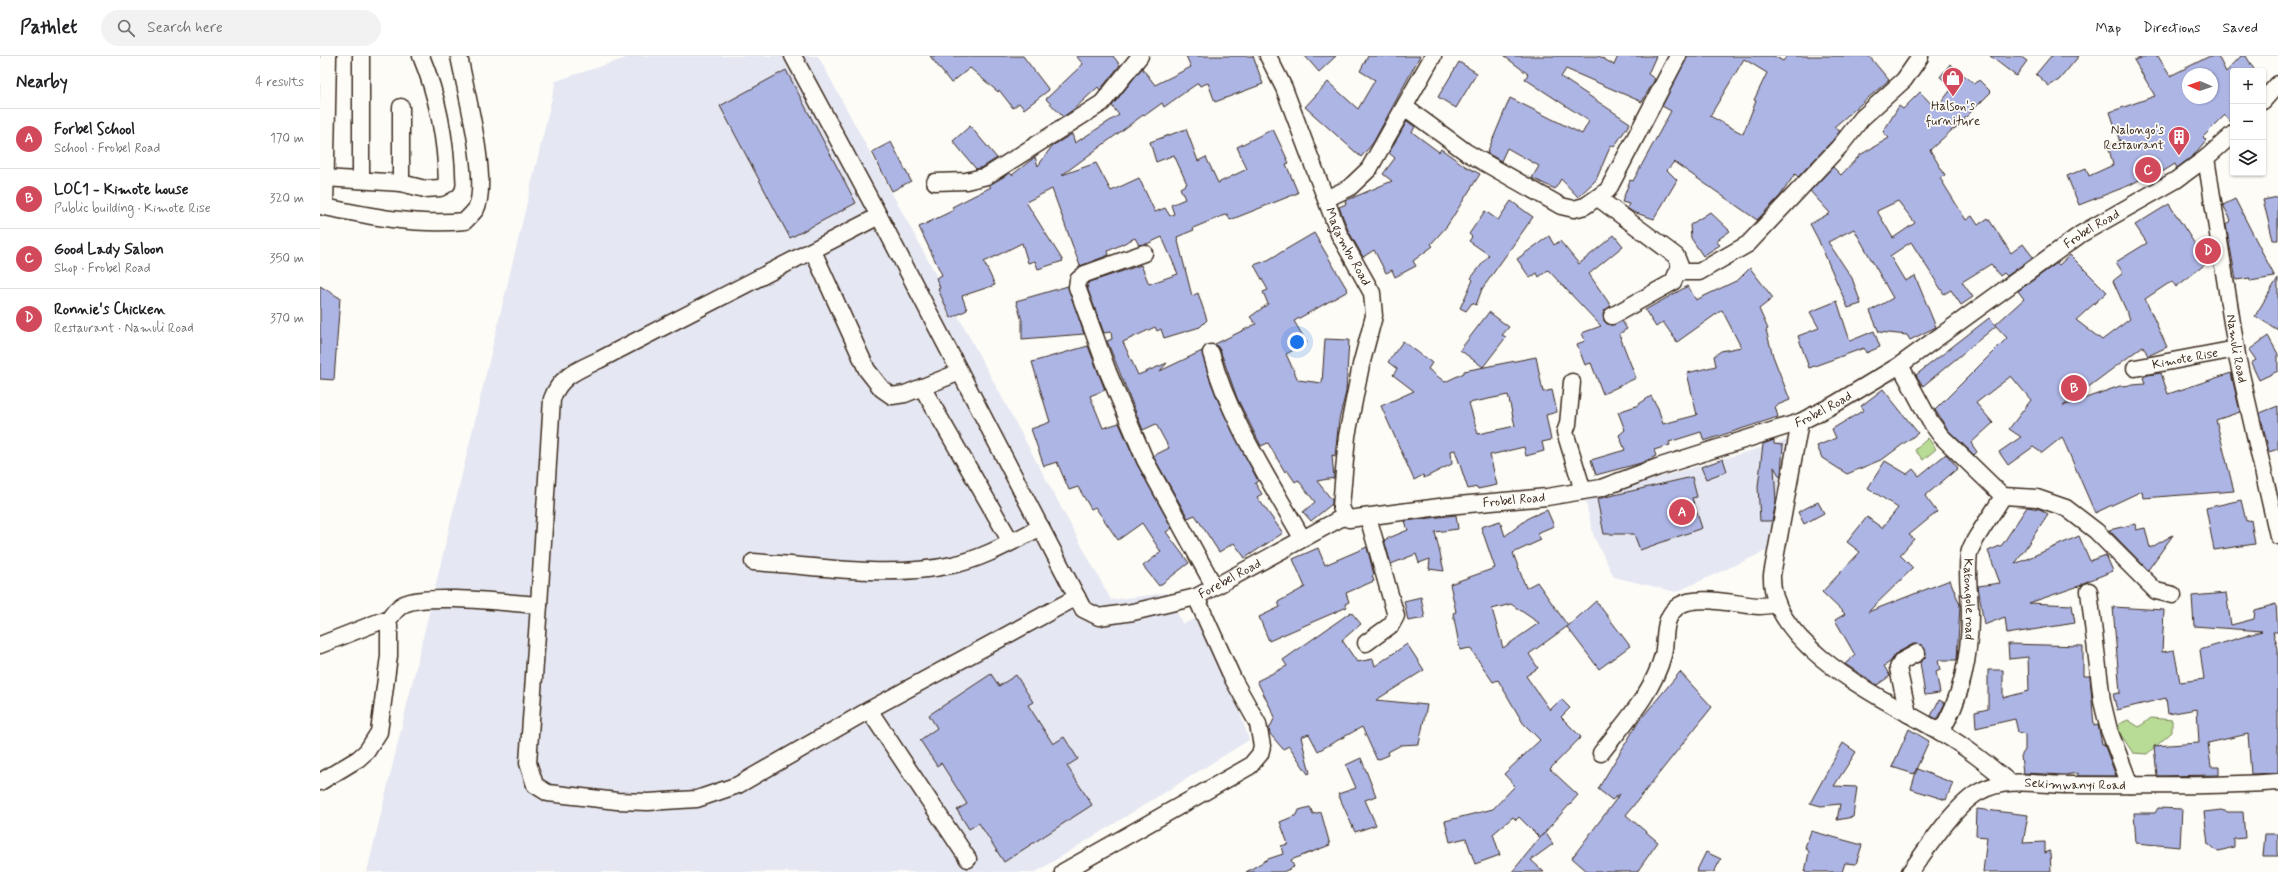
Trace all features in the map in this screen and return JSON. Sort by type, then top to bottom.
[{"type":"street","points":[[328,56],[325,178],[322,207],[404,220],[440,223],[465,221],[476,209],[480,182],[478,154],[459,56]]},
{"type":"street","points":[[361,56],[361,180]]},
{"type":"street","points":[[325,178],[401,183],[425,189],[440,188],[447,184],[446,149],[436,97],[421,56]]},
{"type":"street","points":[[793,56],[879,216],[1083,609],[1099,617],[1133,612],[1196,597]]},
{"type":"street","points":[[935,182],[966,181],[987,176],[1102,103],[1140,56]]},
{"type":"street","name":"Magambo Road","points":[[1268,56],[1284,88],[1339,234],[1367,281],[1372,293],[1374,307],[1347,436],[1342,507],[1345,516]]},
{"type":"street","points":[[1326,199],[1349,188],[1363,177],[1406,108],[1433,56]]},
{"type":"street","points":[[1406,108],[1466,152],[1561,206],[1574,209],[1585,206],[1608,190],[1678,56]]},
{"type":"street","points":[[1679,272],[1699,272],[1748,244],[1840,146],[1862,118],[1904,80],[1920,57]]},
{"type":"street","points":[[2266,98],[2278,84]]},
{"type":"street","points":[[401,107],[401,183]]},
{"type":"street","name":"Frobel Road","points":[[1345,516],[1350,519],[1447,506],[1548,497],[1601,488],[1658,467],[1800,422],[1835,404],[1900,365],[2081,234],[2170,183],[2206,158],[2230,137]]},
{"type":"street","name":"Namuli Road","points":[[2206,158],[2236,349],[2278,536]]},
{"type":"street","points":[[1598,198],[1676,256],[1680,266],[1679,272],[1673,282],[1612,316]]},
{"type":"street","points":[[879,216],[599,360],[570,373],[555,389],[552,399],[540,605],[528,763],[534,784],[548,793],[648,802],[697,799],[738,785],[868,710],[1077,597]]},
{"type":"street","points":[[813,251],[867,370],[882,389],[892,396],[905,394],[960,372]]},
{"type":"street","points":[[1144,253],[1084,274],[1078,280],[1077,287],[1108,372],[1145,460],[1214,586]]},
{"type":"street","name":"Kimote Rise","points":[[2135,368],[2236,349]]},
{"type":"street","points":[[1211,353],[1218,377],[1240,424],[1302,538]]},
{"type":"street","points":[[1900,365],[1927,415],[1941,436],[2003,496],[2038,498],[2066,508],[2102,536],[2150,586],[2160,593],[2173,595]]},
{"type":"street","points":[[1572,382],[1568,424],[1565,432],[1583,491]]},
{"type":"street","points":[[922,387],[1011,542]]},
{"type":"street","points":[[1800,422],[1772,575],[1773,593],[1777,604],[1807,643],[1834,668],[1908,714],[1956,741],[2009,782]]},
{"type":"street","name":"Katongole road","points":[[1940,732],[1954,705],[1967,651],[1970,622],[1969,565],[1971,549],[2003,496]]},
{"type":"street","name":"Forebel Road","points":[[1063,872],[1250,766],[1260,754],[1262,746],[1258,724],[1233,679],[1196,597],[1302,538],[1345,516]]},
{"type":"street","points":[[1366,643],[1391,625],[1396,616],[1368,517]]},
{"type":"street","points":[[753,562],[889,572],[952,565],[990,552],[1041,527]]},
{"type":"street","points":[[2089,591],[2103,708],[2130,785]]},
{"type":"street","points":[[387,622],[396,610],[403,605],[430,599],[540,605]]},
{"type":"street","points":[[1601,753],[1650,688],[1663,654],[1664,631],[1672,612],[1680,605],[1695,601],[1760,606],[1777,604]]},
{"type":"street","points":[[320,645],[366,625],[381,621],[387,622]]},
{"type":"street","points":[[320,782],[358,759],[367,751],[379,732],[390,630],[387,622]]},
{"type":"street","points":[[1908,714],[1898,668],[1902,661],[1917,653]]},
{"type":"street","points":[[868,710],[968,859]]},
{"type":"street","name":"Sekimwanyi Road","points":[[1910,872],[1968,800],[1986,788],[2009,782],[2066,785],[2130,785],[2278,782]]},
{"type":"shaded area","points":[[632,56],[818,56],[1111,600],[1166,593],[1183,624],[1202,616],[1232,688],[1249,740],[1036,872],[367,872],[556,81]]},
{"type":"shaded area","points":[[1791,439],[1768,550],[1676,592],[1614,577],[1594,537],[1585,499]]},
{"type":"green space","points":[[1928,438],[1936,449],[1923,460],[1915,450]]},
{"type":"green space","points":[[2151,718],[2172,720],[2172,732],[2147,754],[2133,753],[2119,732],[2119,724],[2128,720],[2139,727]]},
{"type":"building","points":[[930,56],[1023,56],[1049,90],[1024,109],[1019,103],[1013,108],[999,90],[998,92],[970,68],[951,83]]},
{"type":"building","points":[[1076,56],[1113,56],[1120,65],[1100,90],[1098,87],[1063,117],[1046,99],[1083,64]]},
{"type":"building","points":[[1186,56],[1253,56],[1263,84],[1215,102],[1208,83],[1200,86],[1198,83],[1164,107],[1162,103],[1144,116],[1143,115],[1062,175],[1096,163],[1111,191],[1139,178],[1155,212],[1165,208],[1170,216],[1174,214],[1171,205],[1185,199],[1180,188],[1187,184],[1174,155],[1156,162],[1150,142],[1186,129],[1198,161],[1206,157],[1218,183],[1247,169],[1237,147],[1273,129],[1289,163],[1286,164],[1298,193],[1230,220],[1227,214],[1193,228],[1194,230],[1177,237],[1192,296],[1198,293],[1207,320],[1200,327],[1164,338],[1161,329],[1157,331],[1155,327],[1123,342],[1138,375],[1167,363],[1160,371],[1202,351],[1210,380],[1220,405],[1258,481],[1255,483],[1262,494],[1257,497],[1283,533],[1245,558],[1234,543],[1219,552],[1195,515],[1188,518],[1153,456],[1169,448],[1156,424],[1143,430],[1107,341],[1112,339],[1111,332],[1104,333],[1088,290],[1087,284],[1090,282],[1141,265],[1149,284],[1178,274],[1162,237],[1147,244],[1139,245],[1135,238],[1108,251],[1109,255],[1080,266],[1052,189],[1026,202],[1063,261],[1038,269],[1035,261],[1028,263],[1022,243],[984,262],[995,285],[962,296],[967,310],[951,318],[938,289],[940,288],[936,278],[942,275],[919,227],[954,210],[952,207],[991,187],[989,185],[1010,173],[1012,175],[1035,157],[1038,166],[1052,146],[1072,134],[1075,143],[1119,115],[1112,106],[1142,68],[1155,85],[1191,67]]},
{"type":"building","points":[[1305,56],[1336,56],[1319,72]]},
{"type":"building","points":[[1368,56],[1420,56],[1373,143],[1361,157],[1305,107],[1328,82],[1358,109],[1375,80],[1360,71]]},
{"type":"building","points":[[1504,56],[1599,56],[1614,65],[1618,56],[1656,56],[1648,74],[1655,79],[1642,102],[1566,69],[1561,77],[1630,123],[1614,147],[1611,145],[1596,180],[1578,197],[1561,179],[1555,189],[1532,178],[1539,166],[1507,148],[1501,161],[1487,153],[1510,98],[1582,134],[1589,121],[1525,79],[1528,74]]},
{"type":"building","points":[[1687,56],[1774,56],[1783,61],[1787,56],[1869,56],[1889,80],[1834,127],[1840,131],[1833,140],[1798,177],[1795,174],[1780,196],[1757,220],[1674,162],[1667,170],[1677,180],[1654,219],[1633,212],[1627,208],[1629,204],[1622,202],[1630,180],[1633,181],[1671,111],[1662,106]],"holes":[[[1744,59],[1767,73],[1754,100],[1756,101],[1743,134],[1710,116]]]},
{"type":"building","points":[[1990,56],[2020,56],[2027,61],[2016,76]]},
{"type":"building","points":[[2051,56],[2079,56],[2059,80],[2049,86],[2036,74]]},
{"type":"building","points":[[2148,56],[2158,56],[2170,76],[2182,70],[2182,104],[2218,104],[2218,68],[2186,68],[2210,56],[2218,56],[2226,72],[2241,56],[2246,56],[2253,68],[2230,68],[2230,121],[2225,115],[2203,137],[2206,140],[2194,155],[2177,168],[2175,164],[2154,177],[2152,173],[2130,185],[2079,205],[2067,176],[2086,168],[2089,176],[2113,165],[2108,145],[2120,142],[2110,112],[2155,96],[2134,60]]},
{"type":"building","points":[[1459,62],[1477,73],[1456,108],[1438,97]]},
{"type":"building","points":[[1950,64],[1975,84],[1979,80],[1991,92],[1964,119],[1966,121],[1952,130],[1930,150],[1945,175],[1940,178],[1966,220],[1972,216],[1978,225],[1988,218],[2011,253],[2023,244],[2033,257],[2007,276],[2004,273],[2000,276],[1991,264],[1962,282],[1973,297],[1961,305],[1951,290],[1944,294],[1911,242],[1890,256],[1905,281],[1915,276],[1936,327],[1910,340],[1907,335],[1879,332],[1870,311],[1893,298],[1854,229],[1828,242],[1852,278],[1861,304],[1848,308],[1810,224],[1830,213],[1810,191],[1833,167],[1841,175],[1860,155],[1889,138],[1883,132],[1899,106],[1903,109],[1920,92],[1936,109],[1953,87],[1940,77]],"holes":[[[1898,201],[1915,223],[1893,238],[1877,211]]]},
{"type":"building","points":[[786,70],[856,203],[790,238],[720,106]]},
{"type":"building","points":[[1407,121],[1415,127],[1412,132],[1439,152],[1441,149],[1465,166],[1480,174],[1447,226],[1431,244],[1433,246],[1413,261],[1416,266],[1395,277],[1392,270],[1386,273],[1374,250],[1363,257],[1348,230],[1339,207],[1346,204],[1345,201],[1392,181],[1383,174],[1395,158],[1389,153]]},
{"type":"building","points":[[970,126],[997,158],[983,167],[976,169],[953,141]]},
{"type":"building","points":[[891,142],[911,181],[892,191],[872,152]]},
{"type":"building","points":[[2278,197],[2278,240],[2273,240],[2263,200]]},
{"type":"building","points":[[2235,199],[2275,277],[2250,281],[2250,278],[2236,280],[2226,225],[2231,220],[2223,205]]},
{"type":"building","points":[[1511,201],[1533,217],[1482,289],[1476,305],[1472,303],[1466,311],[1460,308],[1473,280],[1471,278],[1489,255],[1469,241],[1472,237],[1469,234],[1485,211],[1498,220]]},
{"type":"building","points":[[2169,204],[2200,252],[2210,242],[2212,259],[2176,287],[2172,281],[2145,299],[2167,347],[2148,356],[2143,346],[2063,406],[2120,386],[2145,384],[2143,377],[2148,375],[2161,373],[2168,394],[2231,373],[2240,412],[2216,420],[2234,491],[2143,498],[2142,491],[2095,513],[2062,437],[2042,453],[2033,447],[2008,465],[1999,452],[2021,437],[2009,429],[2031,400],[2011,376],[1976,403],[1993,423],[1971,443],[1977,452],[1974,455],[1948,430],[1935,410],[2007,338],[1996,326],[1923,386],[1916,375],[1989,318],[1995,325],[2024,299],[2018,291],[2057,263],[2059,265],[2070,255],[2107,292],[2076,320],[2102,340],[2130,319],[2113,281],[2123,273],[2116,262],[2147,243],[2135,225]]},
{"type":"building","points":[[1710,212],[1730,231],[1716,241],[1720,245],[1703,256],[1691,238],[1690,225]]},
{"type":"building","points":[[1314,233],[1348,291],[1294,321],[1307,343],[1286,354],[1298,380],[1322,383],[1325,339],[1349,340],[1346,392],[1339,420],[1335,456],[1332,455],[1334,478],[1317,481],[1332,500],[1332,504],[1311,521],[1303,512],[1315,502],[1298,480],[1295,482],[1287,470],[1285,472],[1268,443],[1261,446],[1237,398],[1220,350],[1215,344],[1256,324],[1250,317],[1268,304],[1263,292],[1268,290],[1254,265],[1268,260]]},
{"type":"building","points":[[1614,235],[1623,246],[1589,274],[1611,306],[1604,311],[1604,321],[1611,325],[1622,321],[1627,329],[1619,334],[1636,378],[1603,394],[1591,363],[1585,365],[1577,344],[1585,341],[1582,333],[1601,326],[1548,270],[1539,277],[1537,273],[1530,278],[1517,259],[1549,236],[1554,245],[1560,241],[1579,264]]},
{"type":"building","points":[[1750,268],[1773,298],[1759,309],[1768,329],[1766,330],[1773,356],[1790,400],[1775,406],[1778,417],[1704,441],[1701,432],[1669,442],[1670,445],[1654,450],[1656,456],[1641,463],[1596,475],[1591,460],[1625,450],[1619,435],[1625,430],[1618,412],[1636,406],[1651,396],[1658,408],[1663,424],[1697,415],[1687,373],[1716,366],[1714,356],[1721,351],[1741,347],[1722,310],[1677,342],[1663,322],[1656,327],[1645,310],[1688,286],[1696,300],[1738,280]]},
{"type":"building","points":[[2278,278],[2278,330],[2255,316]]},
{"type":"building","points":[[320,286],[340,298],[334,380],[320,379]]},
{"type":"building","points":[[1068,286],[1084,334],[1022,339],[1022,321],[1016,301]]},
{"type":"building","points":[[1837,301],[1850,341],[1874,331],[1880,347],[1866,353],[1864,348],[1809,368],[1798,336],[1819,328],[1810,312]]},
{"type":"building","points":[[1489,312],[1509,327],[1502,335],[1506,337],[1483,367],[1460,350]]},
{"type":"building","points":[[2268,336],[2278,354],[2278,371],[2259,380],[2251,363],[2256,360],[2249,350]]},
{"type":"building","points":[[1403,341],[1432,363],[1428,369],[1445,382],[1464,373],[1464,371],[1536,357],[1543,392],[1552,390],[1557,412],[1546,415],[1551,440],[1542,442],[1544,451],[1526,456],[1524,447],[1490,455],[1497,485],[1478,489],[1477,487],[1468,489],[1455,450],[1451,451],[1452,464],[1424,478],[1423,475],[1414,480],[1381,406],[1414,391],[1393,375],[1397,369],[1388,362]],"holes":[[[1508,395],[1515,426],[1478,434],[1469,403]]]},
{"type":"building","points":[[1088,346],[1105,390],[1090,396],[1103,428],[1119,423],[1137,464],[1172,528],[1166,532],[1189,563],[1159,586],[1143,566],[1161,552],[1142,523],[1118,540],[1095,507],[1091,509],[1078,487],[1069,490],[1057,462],[1044,466],[1031,429],[1050,422],[1032,362]]},
{"type":"building","points":[[1883,389],[1918,433],[1883,459],[1847,474],[1822,458],[1817,446],[1836,438],[1832,429],[1864,410],[1861,406]]},
{"type":"building","points":[[2278,406],[2278,449],[2269,452],[2260,413]]},
{"type":"building","points":[[1774,440],[1774,444],[1783,445],[1781,475],[1780,477],[1774,467],[1776,502],[1772,521],[1760,521],[1758,487],[1763,444]]},
{"type":"building","points":[[1946,454],[1958,468],[1925,496],[1937,512],[1909,535],[1914,539],[1900,555],[1913,568],[1868,612],[1950,580],[1960,605],[1957,660],[1938,660],[1940,670],[1936,672],[1940,693],[1925,695],[1920,662],[1925,658],[1926,653],[1922,645],[1913,644],[1897,653],[1890,662],[1884,666],[1890,676],[1877,685],[1845,664],[1855,655],[1835,620],[1845,614],[1822,592],[1860,552],[1847,542],[1867,517],[1882,528],[1898,508],[1868,488],[1885,461],[1907,474],[1913,469],[1919,476]]},
{"type":"building","points":[[1723,459],[1727,471],[1706,479],[1701,467]]},
{"type":"building","points":[[1692,477],[1697,497],[1692,498],[1702,528],[1640,550],[1634,534],[1604,534],[1597,499]]},
{"type":"building","points":[[2241,500],[2246,521],[2251,520],[2255,544],[2214,550],[2206,508]]},
{"type":"building","points":[[1818,502],[1824,513],[1804,524],[1798,512]]},
{"type":"building","points":[[2027,507],[2040,509],[2048,514],[2015,564],[2079,536],[2090,561],[2106,555],[2113,571],[2083,583],[2082,585],[2029,603],[2072,605],[2075,623],[2007,634],[2005,617],[1984,625],[1978,586],[2000,583],[1988,551],[2002,545]]},
{"type":"building","points":[[1547,510],[1554,526],[1537,533],[1541,540],[1513,553],[1526,588],[1537,582],[1568,626],[1529,654],[1538,668],[1526,676],[1550,710],[1561,699],[1570,708],[1561,717],[1581,737],[1550,769],[1578,795],[1545,832],[1553,844],[1531,860],[1544,872],[1512,872],[1540,838],[1519,817],[1516,820],[1513,817],[1493,834],[1500,855],[1475,864],[1466,838],[1450,842],[1445,821],[1493,809],[1515,786],[1504,774],[1540,740],[1523,723],[1498,680],[1493,682],[1470,648],[1460,650],[1453,613],[1456,612],[1450,584],[1495,568],[1481,527],[1500,521],[1505,536],[1530,517]],"holes":[[[1511,604],[1539,623],[1503,648],[1492,609]]]},
{"type":"building","points":[[1456,515],[1458,529],[1435,532],[1444,571],[1429,569],[1430,559],[1419,563],[1416,554],[1391,564],[1384,540],[1408,530],[1405,521]]},
{"type":"building","points":[[2135,524],[2136,530],[2145,528],[2150,548],[2173,535],[2148,570],[2109,530]]},
{"type":"building","points":[[1367,547],[1374,575],[1372,576],[1374,581],[1346,593],[1349,602],[1345,604],[1347,607],[1269,641],[1259,617],[1280,607],[1278,602],[1305,587],[1293,559],[1318,548],[1325,565]]},
{"type":"building","points":[[2226,593],[2231,625],[2254,619],[2255,610],[2276,604],[2278,632],[2273,632],[2278,648],[2278,773],[2251,774],[2248,734],[2208,743],[2211,767],[2219,767],[2219,775],[2157,776],[2154,746],[2199,743],[2197,709],[2168,714],[2166,698],[2117,710],[2113,694],[2120,693],[2113,607],[2164,610],[2162,652],[2174,650],[2180,682],[2204,679],[2200,650],[2262,631],[2194,626],[2192,596]]},
{"type":"building","points":[[1421,597],[1425,618],[1408,621],[1404,601]]},
{"type":"building","points":[[1596,601],[1630,646],[1599,669],[1567,627]]},
{"type":"building","points":[[1351,612],[1361,624],[1342,640],[1357,662],[1373,659],[1375,666],[1407,644],[1424,670],[1376,700],[1427,705],[1419,744],[1401,745],[1388,752],[1389,755],[1377,760],[1362,727],[1318,751],[1309,734],[1301,737],[1310,773],[1308,774],[1289,746],[1283,749],[1270,734],[1269,729],[1275,717],[1257,681],[1287,666],[1283,660]]},
{"type":"building","points":[[2008,644],[2083,646],[2083,676],[2090,676],[2094,726],[2098,725],[2102,744],[2104,744],[2116,776],[2078,776],[2078,773],[2065,775],[2023,773],[2021,756],[2025,750],[2025,734],[2018,732],[2015,719],[1976,728],[1975,712],[1988,709],[1988,670],[2003,670],[2003,698],[2029,691],[2028,657],[2009,659]]},
{"type":"building","points":[[1680,672],[1712,707],[1626,815],[1658,842],[1637,872],[1588,872],[1572,858],[1620,794],[1612,800],[1598,789],[1639,721]]},
{"type":"building","points":[[991,674],[999,686],[1016,675],[1033,702],[1028,705],[1053,744],[1064,737],[1078,759],[1067,766],[1092,805],[1004,862],[979,823],[969,829],[957,810],[967,804],[941,763],[937,766],[920,740],[937,728],[929,715]]},
{"type":"building","points":[[1939,700],[1945,703],[1937,719],[1931,716]]},
{"type":"building","points":[[1909,729],[1929,741],[1914,774],[1892,767]]},
{"type":"building","points":[[1843,743],[1856,752],[1834,786],[1857,787],[1853,817],[1837,820],[1840,804],[1821,806],[1810,803]]},
{"type":"building","points":[[1361,758],[1376,796],[1365,800],[1376,825],[1355,832],[1338,794],[1356,788],[1346,765]]},
{"type":"building","points":[[1917,769],[1953,783],[1946,800],[1911,789]]},
{"type":"building","points":[[1310,807],[1313,814],[1321,812],[1330,845],[1291,860],[1294,867],[1283,872],[1246,872],[1268,859],[1283,854],[1281,846],[1288,844],[1280,822],[1297,815],[1299,810]]},
{"type":"building","points":[[2158,808],[2182,809],[2180,847],[2136,843],[2134,813],[2155,813]]},
{"type":"building","points":[[1977,809],[2028,815],[2023,843],[2045,842],[2045,853],[2050,851],[2051,872],[1983,872],[1987,837],[1976,836]]},
{"type":"building","points":[[2221,810],[2228,812],[2243,812],[2245,838],[2234,839],[2234,847],[2219,851],[2215,850],[2208,844],[2204,812]]},
{"type":"building","points":[[1811,831],[1862,845],[1856,864],[1845,863],[1842,872],[1805,872],[1809,852],[1805,847]]},
{"type":"building","points":[[2265,834],[2278,834],[2278,856],[2263,856]]},
{"type":"building","points":[[1706,852],[1721,859],[1714,872],[1696,872]]},
{"type":"place","name":"Halson's furniture","points":[[1953,98]]},
{"type":"place","name":"Nalongo's Restaurant","points":[[2179,156]]},
{"type":"place","name":"Good Lady Saloon","points":[[2148,170]]},
{"type":"place","name":"Ronnie's Chicken","points":[[2208,251]]},
{"type":"place","name":"LOC1 - Kimote house","points":[[2074,388]]},
{"type":"place","name":"Forbel School","points":[[1682,512]]}]
